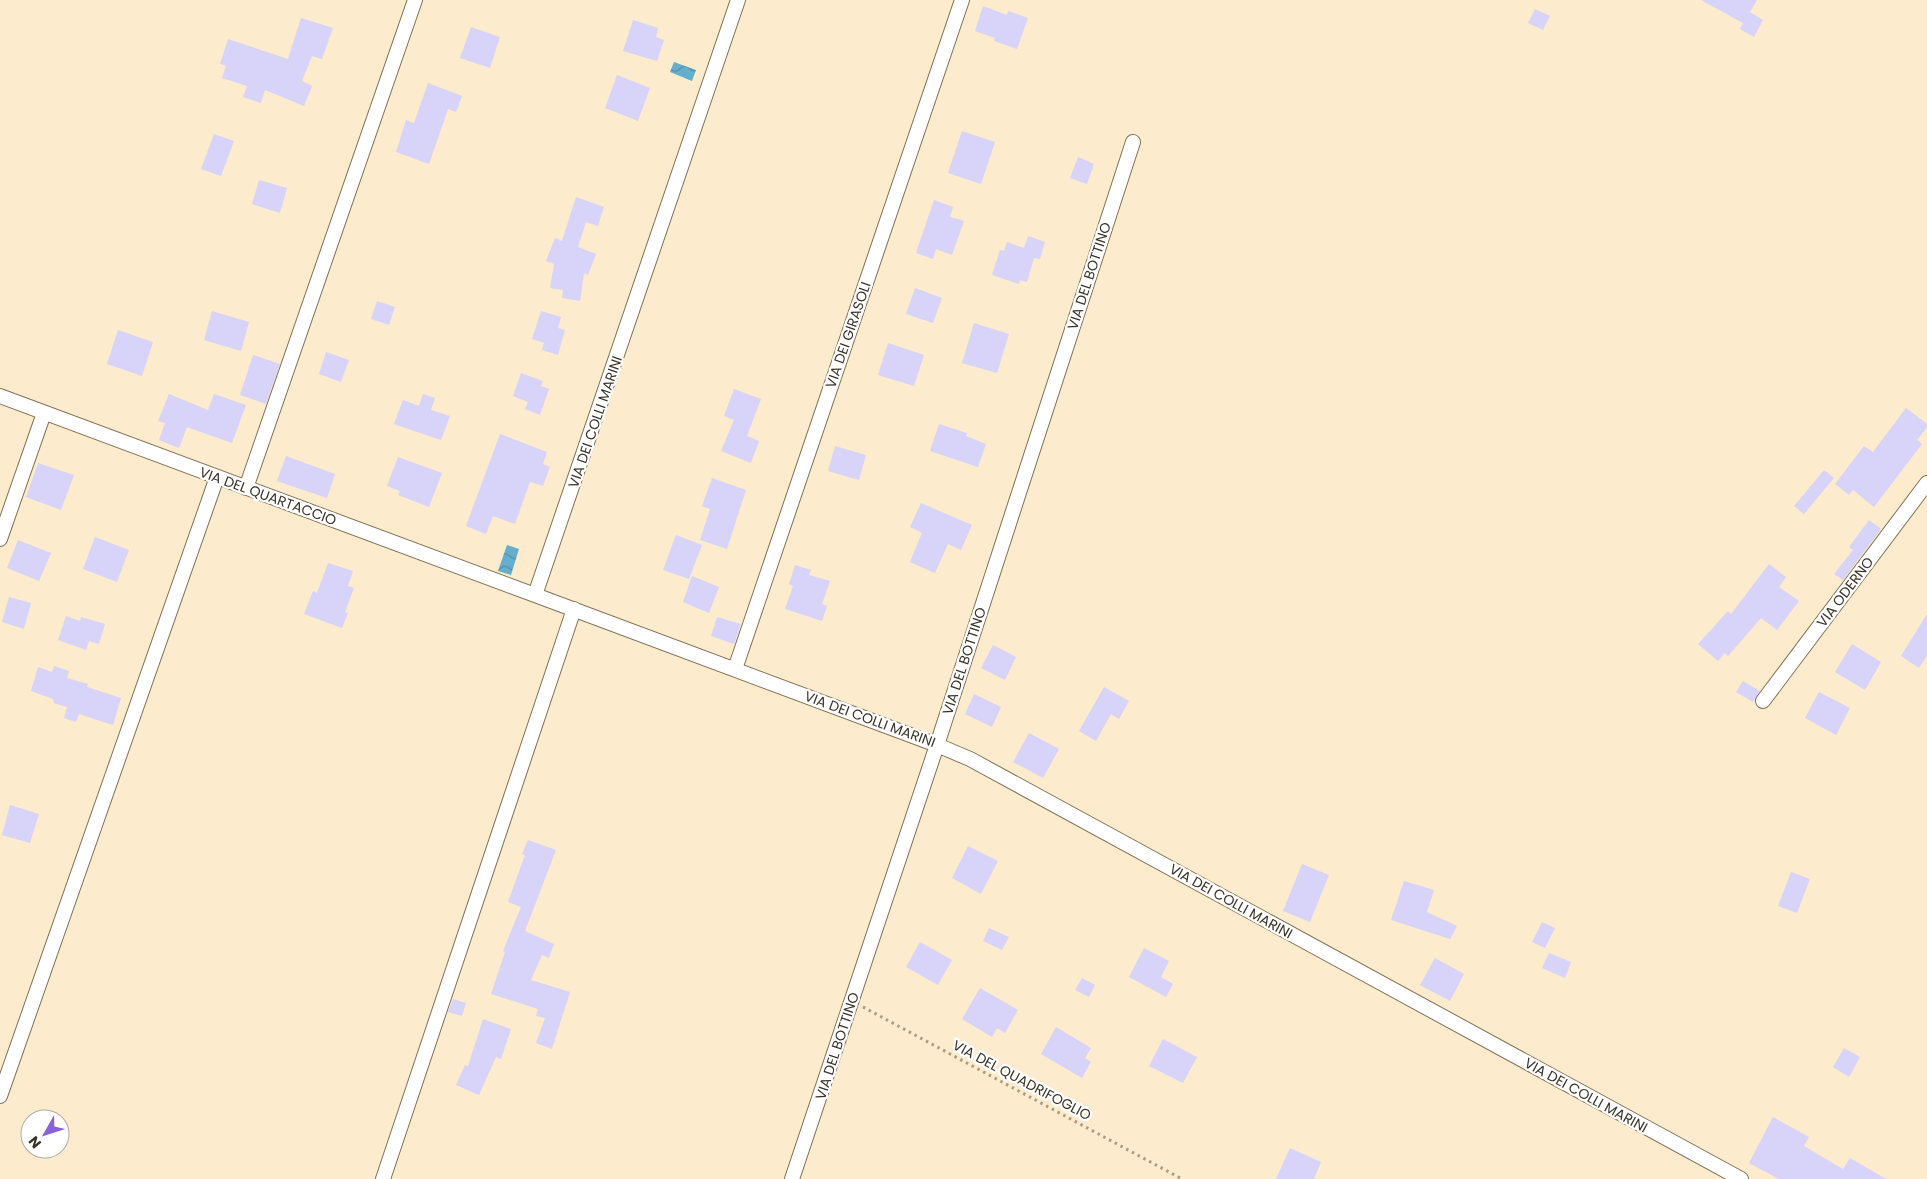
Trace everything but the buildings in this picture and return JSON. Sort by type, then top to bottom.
[{"type":"street","points":[[246,488],[415,0]]},
{"type":"street","name":"VIA DEI COLLI MARINI","points":[[738,0],[535,595],[938,744],[970,759],[1740,1179]]},
{"type":"street","name":"VIA DEI GIRASOLI","points":[[734,669],[962,0]]},
{"type":"street","name":"VIA DEL BOTTINO","points":[[792,1179],[938,744],[1133,142]]},
{"type":"street","name":"VIA DEL QUARTACCIO","points":[[0,396],[535,595]]},
{"type":"street","points":[[0,539],[44,412]]},
{"type":"street","points":[[0,1096],[218,477]]},
{"type":"street","name":"VIA ODERNO","points":[[1762,701],[1927,483]]},
{"type":"street","points":[[383,1179],[574,609]]},
{"type":"path","name":"VIA DEL QUADRIFOGLIO","points":[[852,1000],[1182,1179]]},
{"type":"water","points":[[674,62],[696,70],[692,81],[670,72]]},
{"type":"water","points":[[507,545],[519,549],[511,575],[498,571]]}]
